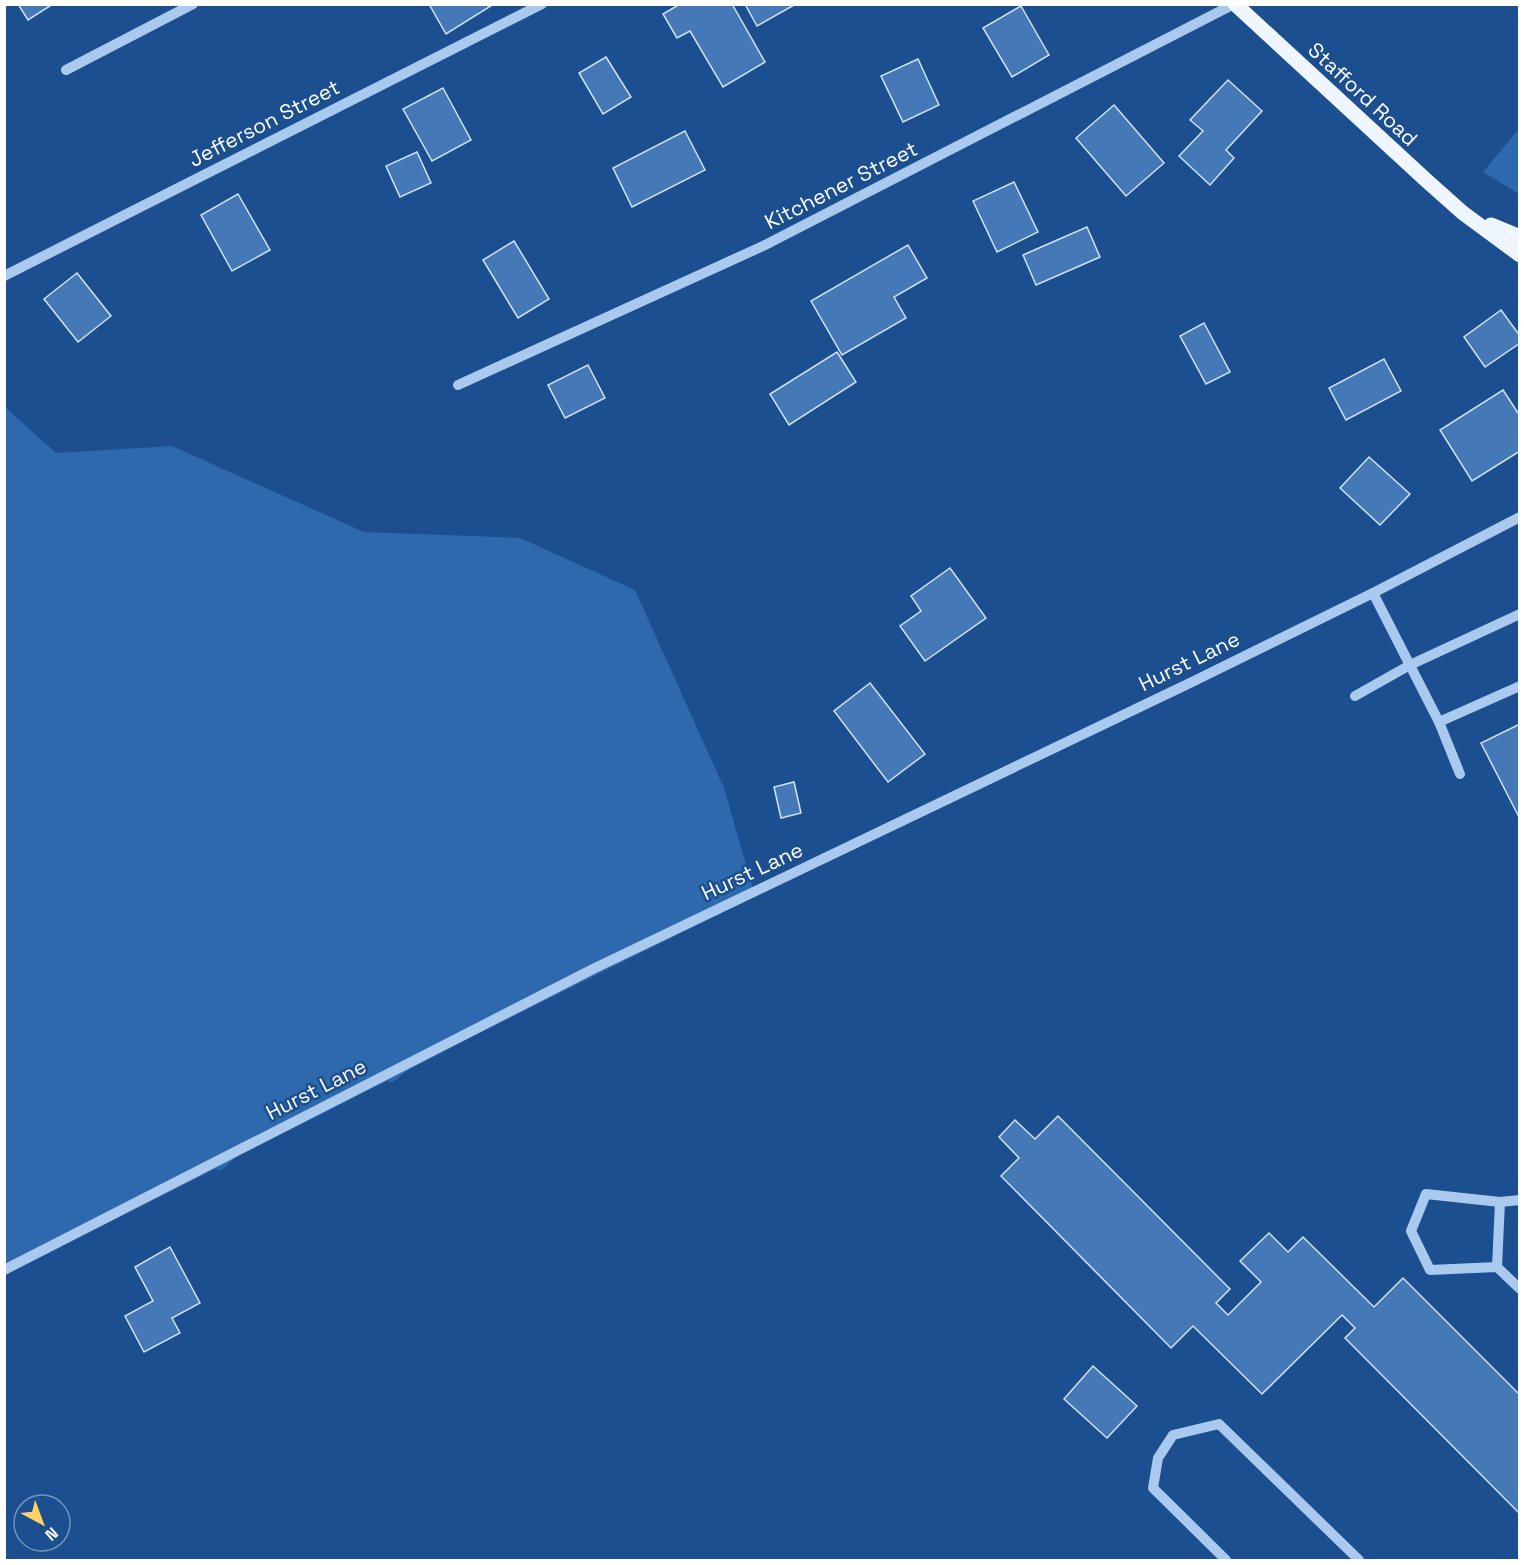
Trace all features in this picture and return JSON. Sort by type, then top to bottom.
[{"type":"main road","name":"Stafford Road","points":[[1234,4],[1463,213],[1520,255]]},
{"type":"main road","name":"Stafford Road","points":[[1463,213],[1520,237]]},
{"type":"street","points":[[66,70],[194,4]]},
{"type":"street","name":"Jefferson Street","points":[[4,276],[542,4]]},
{"type":"street","name":"Kitchener Street","points":[[458,385],[764,246],[1234,4]]},
{"type":"street","name":"Hurst Lane","points":[[4,1270],[686,923],[839,852],[1373,593],[1520,517]]},
{"type":"street","points":[[1373,593],[1439,722],[1460,774]]},
{"type":"street","points":[[1355,696],[1410,665],[1520,614]]},
{"type":"street","points":[[1439,722],[1520,686]]},
{"type":"street","points":[[1520,1200],[1500,1202],[1426,1194],[1412,1231],[1430,1270],[1497,1267],[1520,1288]]},
{"type":"street","points":[[1497,1267],[1500,1202]]},
{"type":"street","points":[[1226,1560],[1152,1488],[1158,1458],[1173,1435],[1219,1424],[1359,1560]]},
{"type":"shaded area","points":[[1519,129],[1519,194],[1483,172]]},
{"type":"shaded area","points":[[5,407],[56,453],[172,446],[364,532],[520,538],[635,590],[724,788],[755,896],[458,1044],[408,1070],[393,1082],[387,1081],[238,1156],[221,1170],[215,1169],[5,1275]]},
{"type":"building","points":[[18,4],[53,4],[28,20]]},
{"type":"building","points":[[429,4],[494,4],[446,34]]},
{"type":"building","points":[[680,4],[732,4],[765,62],[723,87],[690,31],[677,38],[663,14]]},
{"type":"building","points":[[745,4],[796,4],[757,26]]},
{"type":"building","points":[[1021,6],[1049,55],[1012,77],[983,28]]},
{"type":"building","points":[[606,57],[631,97],[603,114],[579,73]]},
{"type":"building","points":[[918,59],[939,105],[903,122],[881,76]]},
{"type":"building","points":[[1228,80],[1262,111],[1226,150],[1234,158],[1210,185],[1179,156],[1203,131],[1190,120]]},
{"type":"building","points":[[443,88],[471,140],[432,161],[403,109]]},
{"type":"building","points":[[1114,105],[1164,163],[1126,196],[1076,138]]},
{"type":"building","points":[[685,131],[705,170],[632,207],[613,168]]},
{"type":"building","points":[[417,152],[431,183],[400,197],[386,166]]},
{"type":"building","points":[[1014,182],[1038,232],[997,252],[973,201]]},
{"type":"building","points":[[238,194],[270,250],[232,271],[201,215]]},
{"type":"building","points":[[1087,227],[1100,257],[1036,285],[1023,255]]},
{"type":"building","points":[[514,241],[549,299],[518,318],[483,260]]},
{"type":"building","points":[[908,245],[927,278],[894,297],[906,318],[842,355],[811,301]]},
{"type":"building","points":[[77,273],[111,316],[78,342],[44,299]]},
{"type":"building","points":[[1501,310],[1520,336],[1520,343],[1485,367],[1464,337]]},
{"type":"building","points":[[1204,323],[1230,372],[1206,384],[1180,336]]},
{"type":"building","points":[[837,352],[856,382],[789,425],[770,394]]},
{"type":"building","points":[[1384,359],[1401,391],[1346,420],[1329,388]]},
{"type":"building","points":[[588,365],[605,398],[565,418],[548,385]]},
{"type":"building","points":[[1503,390],[1520,416],[1520,451],[1472,481],[1440,430]]},
{"type":"building","points":[[1369,457],[1410,494],[1380,525],[1340,488]]},
{"type":"building","points":[[950,568],[986,618],[925,661],[900,626],[921,611],[911,596]]},
{"type":"building","points":[[870,683],[925,754],[888,782],[834,711]]},
{"type":"building","points":[[1520,724],[1520,819],[1481,743]]},
{"type":"building","points":[[794,782],[801,813],[781,818],[774,787]]},
{"type":"building","points":[[1058,1116],[1230,1289],[1216,1303],[1228,1315],[1261,1282],[1240,1261],[1269,1233],[1288,1252],[1303,1237],[1374,1307],[1403,1278],[1520,1395],[1520,1514],[1345,1338],[1355,1328],[1342,1315],[1262,1394],[1193,1326],[1171,1348],[1001,1176],[1019,1158],[999,1137],[1015,1120],[1035,1139]]},
{"type":"building","points":[[170,1247],[200,1303],[172,1318],[180,1333],[144,1352],[125,1316],[153,1301],[135,1267]]},
{"type":"building","points":[[1093,1366],[1137,1406],[1107,1438],[1064,1399]]}]
